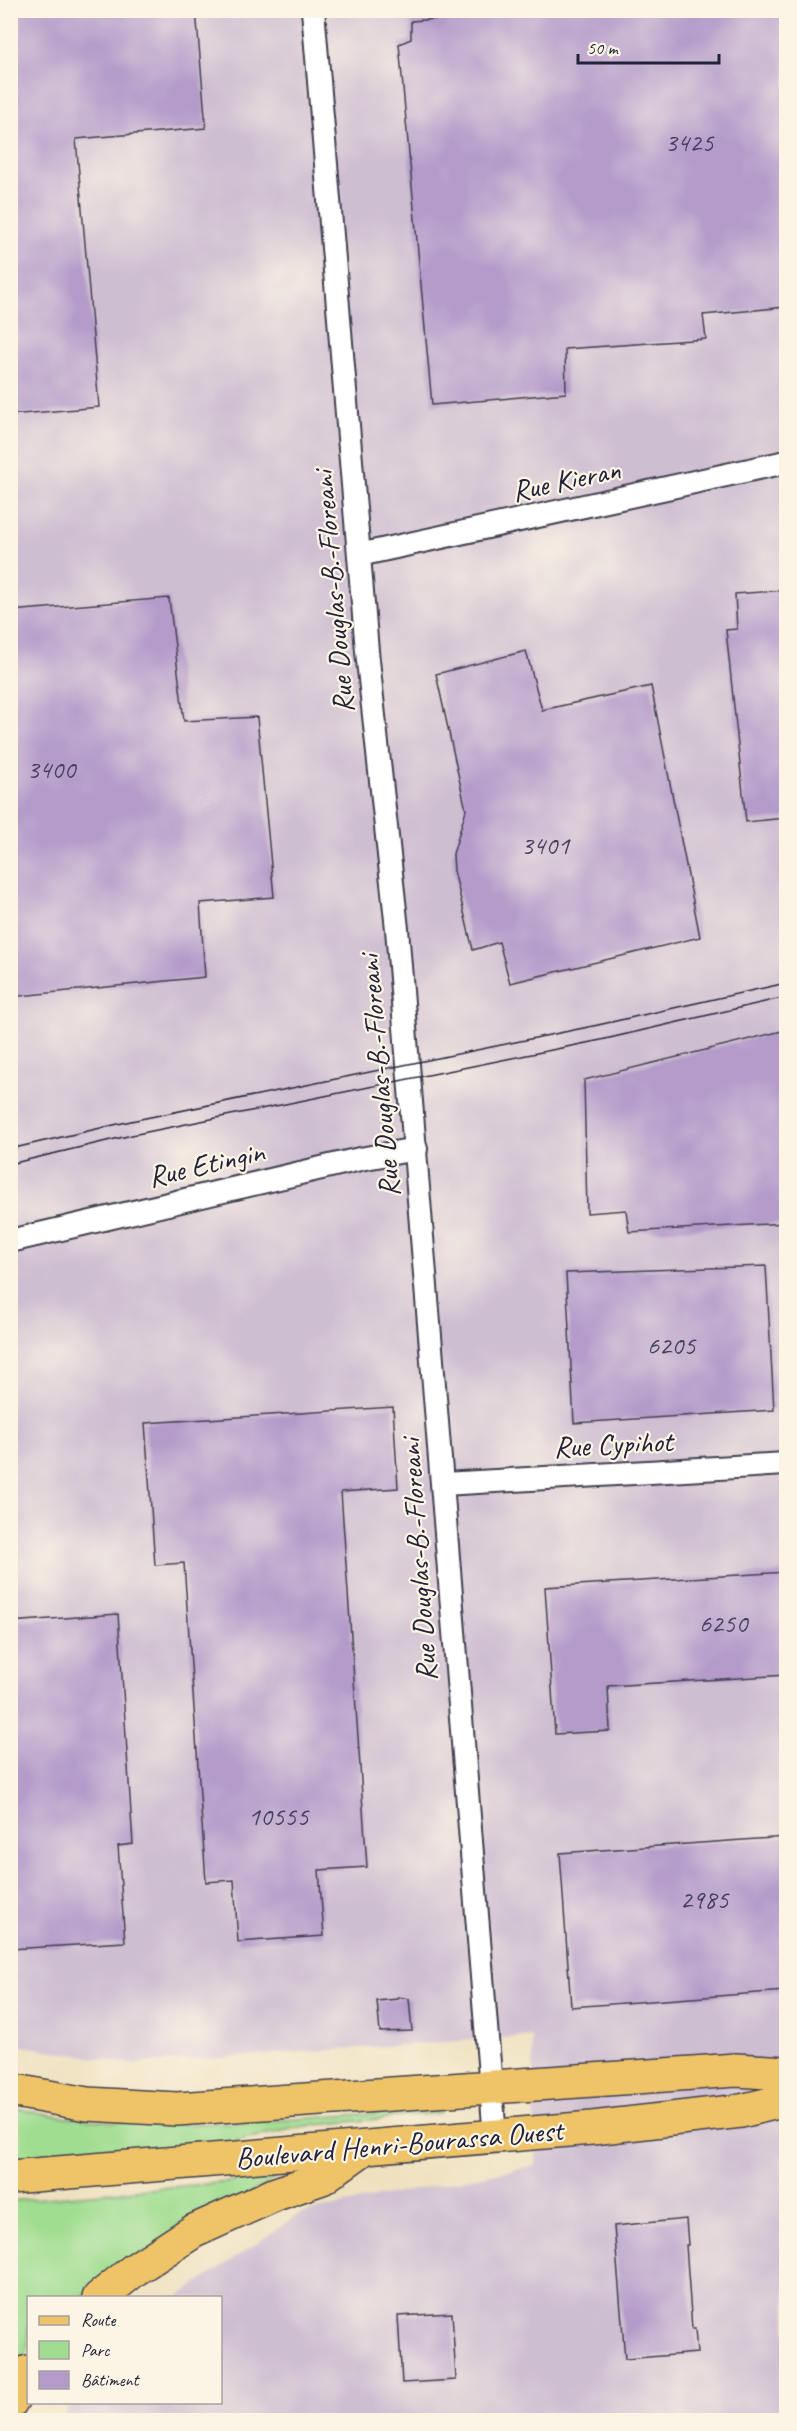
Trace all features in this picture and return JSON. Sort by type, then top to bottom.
[{"type":"main road","name":"Boulevard Henri-Bourassa Ouest","points":[[10,2090],[87,2104],[177,2109],[736,2070],[786,2073]]},
{"type":"main road","name":"Boulevard Henri-Bourassa Ouest","points":[[10,2177],[495,2137],[703,2116],[741,2111],[786,2100]]},
{"type":"main road","points":[[102,2296],[134,2270],[194,2231],[276,2194],[322,2178],[364,2148]]},
{"type":"main road","points":[[10,2403],[27,2374]]},
{"type":"street","name":"Rue Douglas-B.-Floreani","points":[[313,10],[358,555],[397,929],[416,1149],[495,2137]]},
{"type":"street","name":"Rue Kieran","points":[[358,555],[786,462]]},
{"type":"street","name":"Rue Etingin","points":[[10,1241],[360,1159],[416,1149]]},
{"type":"street","name":"Rue Cypihot","points":[[443,1484],[786,1464]]},
{"type":"shaded area","points":[[11,11],[786,11],[786,2420],[62,2420],[70,2404],[222,2404],[222,2296],[179,2296],[301,2213],[536,2165],[532,2036],[133,2064],[11,2044]]},
{"type":"green space","points":[[10,2107],[64,2117],[171,2124],[278,2121],[440,2108],[440,2113],[305,2126],[225,2143],[11,2161]]},
{"type":"green space","points":[[276,2178],[83,2296],[27,2296],[27,2351],[11,2374],[11,2201]]},
{"type":"building","points":[[10,10],[196,10],[206,128],[76,139],[99,407],[10,415]]},
{"type":"building","points":[[566,10],[786,10],[786,307],[703,315],[706,339],[565,349],[566,393],[432,405],[399,44],[411,39],[411,21]]},
{"type":"building","points":[[786,590],[786,818],[746,822],[726,630],[737,629],[735,594]]},
{"type":"building","points":[[169,598],[184,721],[257,717],[274,897],[200,903],[205,977],[10,997],[10,611]]},
{"type":"building","points":[[526,651],[542,710],[651,686],[700,937],[510,983],[499,942],[473,950],[454,871],[453,854],[466,810],[436,674]]},
{"type":"building","points":[[786,1030],[786,1223],[629,1232],[626,1210],[587,1213],[584,1080]]},
{"type":"building","points":[[766,1266],[774,1410],[574,1423],[566,1273]]},
{"type":"building","points":[[393,1407],[398,1488],[341,1492],[367,1867],[319,1870],[324,1936],[238,1942],[234,1880],[206,1882],[184,1563],[155,1565],[145,1423]]},
{"type":"building","points":[[786,1572],[786,1675],[608,1686],[610,1731],[555,1734],[545,1587]]},
{"type":"building","points":[[118,1614],[133,1844],[118,1846],[125,1942],[10,1949],[10,1622]]},
{"type":"building","points":[[786,1837],[786,1991],[571,2007],[560,1853]]},
{"type":"building","points":[[398,1997],[409,1999],[412,2031],[380,2032],[377,2001],[398,1999]]},
{"type":"building","points":[[686,2219],[692,2329],[695,2329],[697,2353],[625,2359],[614,2226]]},
{"type":"building","points":[[452,2313],[456,2380],[402,2383],[398,2316]]},
{"type":"tram line","points":[[10,1149],[131,1121],[598,1025],[786,983]]},
{"type":"tram line","points":[[10,1164],[132,1135],[601,1040],[786,997]]}]
